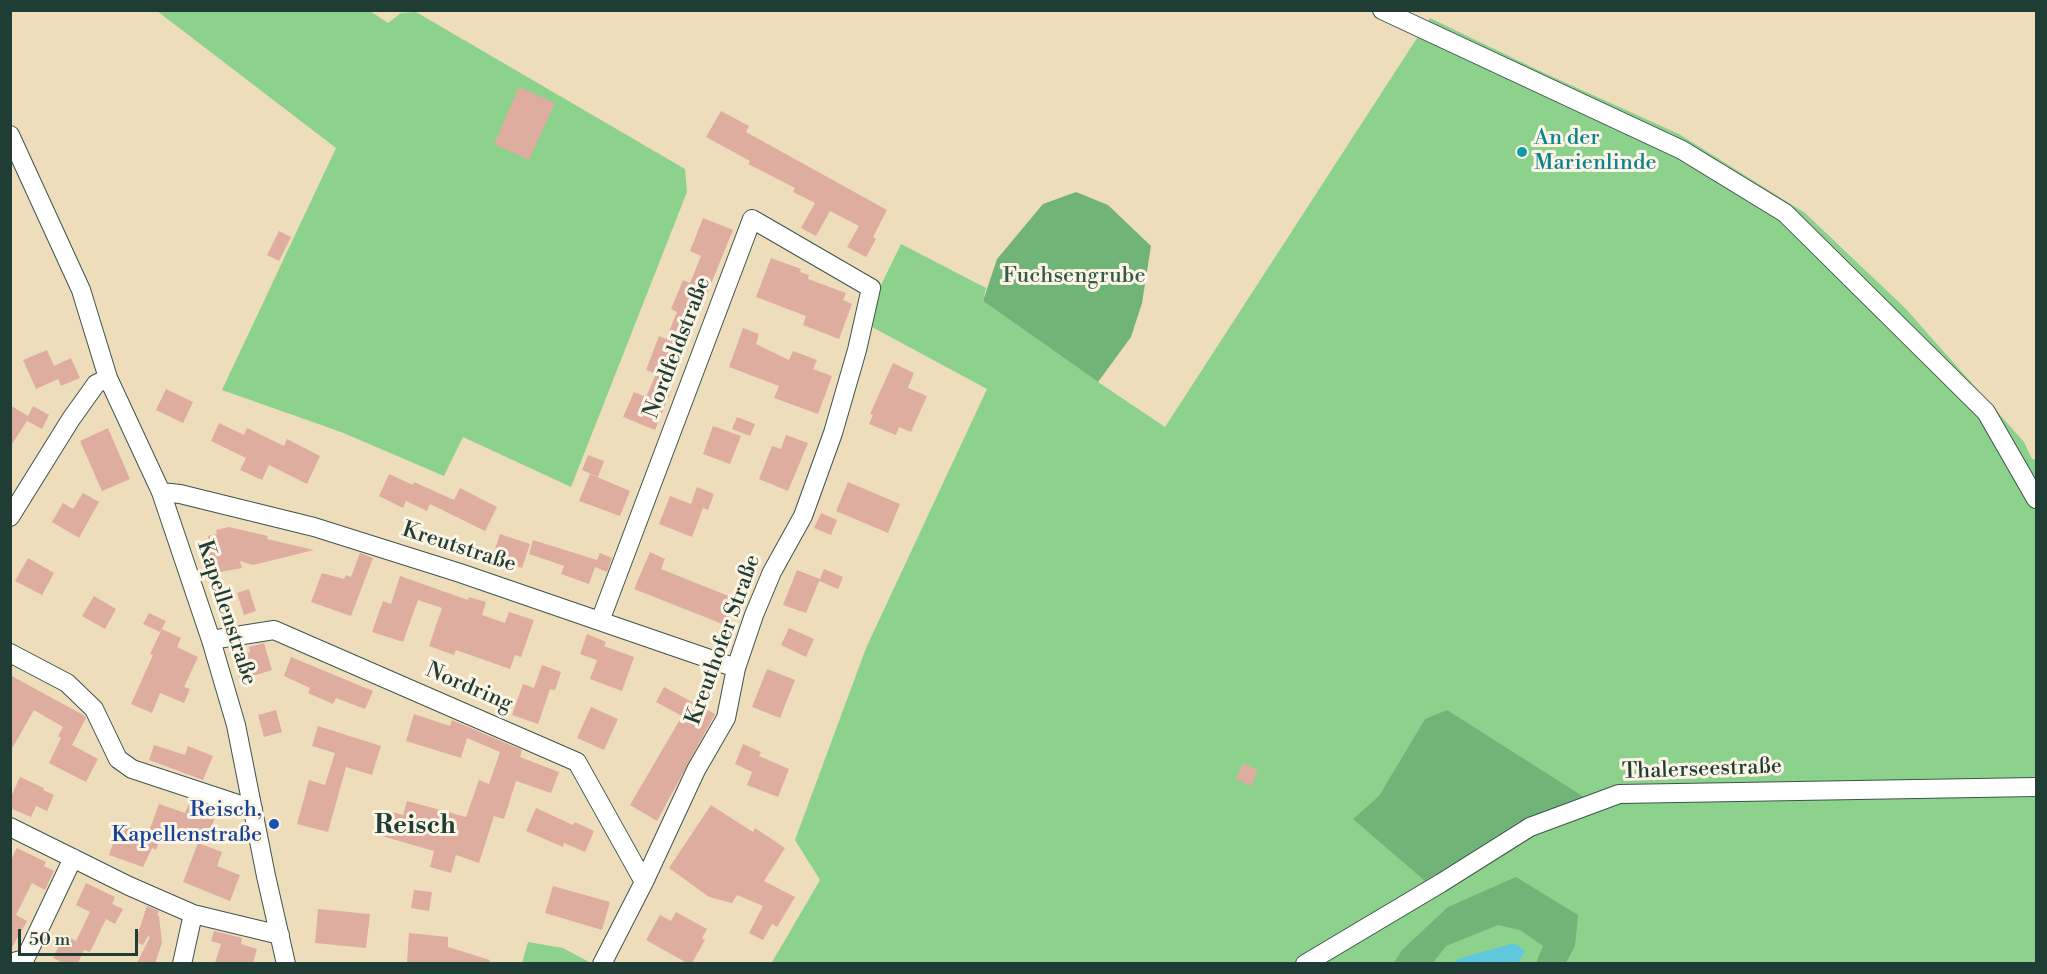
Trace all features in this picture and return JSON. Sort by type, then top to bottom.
[{"type":"street","points":[[1382,10],[1682,150],[1785,213],[1986,412],[2037,498]]},
{"type":"street","name":"Kapellenstraße","points":[[10,135],[81,290],[108,378],[161,492],[211,640],[236,725],[286,963]]},
{"type":"street","name":"Nordfeldstraße","points":[[600,621],[752,219],[871,288]]},
{"type":"street","name":"Kreuthofer Straße","points":[[602,963],[644,882],[696,770],[726,718],[736,668],[754,615],[772,572],[803,516],[833,433],[855,357],[871,288]]},
{"type":"street","points":[[10,517],[71,419],[96,384],[108,378]]},
{"type":"street","name":"Kreutstraße","points":[[161,492],[180,494],[314,527],[460,573],[736,668]]},
{"type":"street","name":"Nordring","points":[[211,640],[274,630],[577,762],[644,882]]},
{"type":"street","points":[[10,653],[67,683],[94,709],[118,759],[132,769],[253,809]]},
{"type":"street","name":"Thalerseestraße","points":[[1305,963],[1441,883],[1530,826],[1619,794],[2037,787]]},
{"type":"street","points":[[10,827],[129,886],[193,914],[280,935]]},
{"type":"street","points":[[10,963],[25,959],[73,858]]},
{"type":"street","points":[[182,963],[193,914]]},
{"type":"green space","points":[[157,11],[370,11],[388,23],[401,13],[416,12],[685,169],[687,192],[571,487],[463,437],[444,476],[341,432],[222,390],[336,148]]},
{"type":"green space","points":[[1430,18],[1679,134],[1805,213],[1905,308],[2024,442],[2032,459],[2036,459],[2036,963],[771,964],[820,880],[795,840],[866,648],[987,389],[872,327],[881,285],[901,244],[986,288],[983,301],[1165,427]]},
{"type":"green space","name":"Fuchsengrube","points":[[1076,192],[1108,205],[1151,246],[1142,303],[1131,337],[1098,382],[983,301],[997,259],[1043,204]]},
{"type":"green space","points":[[1447,710],[1584,797],[1520,821],[1425,881],[1353,819],[1379,796],[1425,719]]},
{"type":"green space","points":[[1516,877],[1578,915],[1575,946],[1566,963],[1536,963],[1543,946],[1520,930],[1498,925],[1446,946],[1433,963],[1394,963],[1402,950],[1448,907]]},
{"type":"green space","points":[[528,942],[563,948],[591,963],[522,963]]},
{"type":"water","points":[[1514,943],[1525,951],[1518,963],[1454,963],[1458,959]]},
{"type":"building","points":[[519,87],[555,103],[529,160],[494,144]]},
{"type":"building","points":[[721,111],[749,126],[746,132],[887,210],[866,257],[847,247],[859,226],[830,211],[816,236],[801,228],[815,203],[793,192],[795,188],[748,164],[750,161],[706,137]]},
{"type":"building","points":[[703,218],[733,230],[655,430],[623,417],[634,392],[646,397],[656,374],[646,370],[659,336],[666,339],[677,312],[671,309],[683,280],[690,283],[701,256],[690,251]]},
{"type":"building","points":[[279,231],[291,237],[279,261],[267,255]]},
{"type":"building","points":[[771,258],[801,269],[800,272],[809,275],[808,279],[846,293],[843,300],[852,304],[839,339],[803,325],[806,316],[756,297]]},
{"type":"building","points":[[743,328],[759,334],[756,344],[789,360],[793,351],[817,360],[813,369],[832,376],[818,414],[774,398],[779,386],[729,367]]},
{"type":"building","points":[[47,350],[54,366],[71,358],[80,378],[61,386],[58,379],[36,389],[23,360]]},
{"type":"building","points":[[893,363],[914,373],[908,388],[927,396],[911,432],[899,427],[896,435],[869,424],[873,415],[870,414]]},
{"type":"building","points":[[166,389],[193,402],[183,423],[156,410]]},
{"type":"building","points":[[10,405],[28,416],[33,406],[49,415],[42,429],[27,421],[10,447]]},
{"type":"building","points":[[737,417],[755,424],[750,436],[732,429]]},
{"type":"building","points":[[219,423],[244,435],[247,428],[284,446],[287,439],[320,456],[307,484],[269,465],[262,480],[240,470],[246,458],[211,441]]},
{"type":"building","points":[[713,426],[741,436],[730,464],[703,454]]},
{"type":"building","points":[[108,428],[130,479],[102,491],[80,441]]},
{"type":"building","points":[[786,435],[808,443],[788,491],[759,479],[772,446],[781,449]]},
{"type":"building","points":[[588,455],[604,461],[598,477],[582,470]]},
{"type":"building","points":[[389,474],[413,485],[414,482],[454,500],[460,488],[497,507],[485,531],[430,504],[427,511],[406,501],[403,508],[379,496]]},
{"type":"building","points":[[590,474],[630,491],[620,516],[579,501]]},
{"type":"building","points":[[848,482],[900,504],[888,533],[836,511]]},
{"type":"building","points":[[697,487],[714,494],[708,510],[703,508],[692,537],[659,524],[670,496],[691,504]]},
{"type":"building","points":[[83,493],[99,502],[79,538],[52,522],[63,503],[73,509]]},
{"type":"building","points":[[821,513],[837,520],[831,535],[814,528]]},
{"type":"building","points":[[229,527],[314,550],[253,565],[240,561],[242,568],[209,574],[204,554],[212,552],[208,536],[217,534],[216,530]]},
{"type":"building","points":[[500,534],[530,544],[522,568],[492,558]]},
{"type":"building","points":[[533,540],[597,560],[600,553],[612,558],[607,572],[595,567],[589,584],[561,574],[564,566],[529,554]]},
{"type":"building","points":[[650,552],[665,559],[661,569],[736,599],[725,625],[634,589]]},
{"type":"building","points":[[360,553],[373,558],[351,616],[311,602],[322,573],[344,579],[346,575],[351,577]]},
{"type":"building","points":[[28,558],[54,573],[42,595],[15,581]]},
{"type":"building","points":[[824,569],[843,577],[838,589],[819,581]]},
{"type":"building","points":[[797,570],[820,579],[806,613],[783,605]]},
{"type":"building","points":[[400,576],[468,600],[469,597],[486,602],[482,615],[505,623],[509,612],[534,620],[521,657],[515,655],[510,669],[456,650],[454,655],[429,646],[442,608],[418,600],[403,642],[372,632],[383,601],[391,604]]},
{"type":"building","points":[[249,589],[256,611],[244,615],[237,593]]},
{"type":"building","points":[[94,596],[116,609],[105,629],[82,616]]},
{"type":"building","points":[[149,613],[166,621],[160,632],[143,624]]},
{"type":"building","points":[[789,628],[814,639],[806,657],[781,645]]},
{"type":"building","points":[[162,629],[181,638],[177,647],[198,657],[184,687],[190,689],[184,703],[160,693],[152,713],[131,704]]},
{"type":"building","points":[[587,634],[606,642],[604,646],[634,657],[622,691],[590,679],[597,660],[580,654]]},
{"type":"building","points":[[264,643],[272,670],[240,680],[233,657],[250,652],[249,647]]},
{"type":"building","points":[[291,657],[373,691],[365,709],[336,698],[333,704],[308,693],[310,688],[284,676]]},
{"type":"building","points":[[542,665],[561,672],[555,690],[550,689],[538,724],[512,715],[523,684],[534,688]]},
{"type":"building","points":[[767,669],[795,680],[780,718],[752,707]]},
{"type":"building","points":[[10,675],[85,716],[72,745],[98,759],[86,782],[49,763],[61,738],[58,736],[63,727],[34,710],[10,752]]},
{"type":"building","points":[[664,687],[715,714],[657,821],[630,805],[682,716],[656,702]]},
{"type":"building","points":[[591,707],[618,719],[604,750],[577,738]]},
{"type":"building","points":[[276,710],[282,732],[264,737],[258,715]]},
{"type":"building","points":[[414,714],[450,726],[452,720],[522,750],[520,757],[559,772],[551,793],[516,781],[504,819],[494,816],[479,863],[456,855],[451,873],[430,867],[434,851],[378,835],[385,810],[403,815],[407,801],[466,817],[479,780],[489,784],[500,752],[467,738],[461,758],[406,741]]},
{"type":"building","points":[[318,726],[381,746],[372,775],[346,767],[328,832],[297,824],[309,780],[325,785],[335,753],[312,746]]},
{"type":"building","points":[[743,744],[761,752],[759,756],[789,769],[778,797],[747,785],[752,772],[735,764]]},
{"type":"building","points":[[154,745],[185,755],[188,746],[213,756],[203,780],[149,760]]},
{"type":"building","points":[[1243,763],[1258,770],[1251,786],[1236,779]]},
{"type":"building","points":[[20,777],[54,795],[47,811],[36,806],[31,817],[10,808],[10,799]]},
{"type":"building","points":[[159,804],[185,813],[189,804],[216,814],[207,840],[165,825],[156,850],[152,848],[143,867],[109,855],[120,824],[148,834]]},
{"type":"building","points":[[711,805],[753,832],[755,828],[785,848],[764,881],[795,897],[777,927],[772,924],[763,940],[749,933],[763,906],[737,895],[732,903],[709,897],[669,868]]},
{"type":"building","points":[[536,808],[573,825],[575,822],[594,831],[585,852],[564,843],[563,847],[526,831]]},
{"type":"building","points":[[198,843],[222,852],[217,866],[240,875],[230,901],[183,882]]},
{"type":"building","points":[[17,848],[46,862],[44,866],[54,871],[45,890],[32,883],[16,915],[27,921],[10,951],[10,862]]},
{"type":"building","points":[[86,883],[115,897],[112,904],[123,909],[115,924],[106,919],[90,952],[84,950],[78,963],[63,963],[53,958],[64,935],[76,941],[90,912],[76,905]]},
{"type":"building","points":[[553,886],[610,902],[602,930],[545,913]]},
{"type":"building","points":[[414,890],[432,892],[429,911],[411,908]]},
{"type":"building","points":[[147,906],[159,911],[157,915],[162,943],[155,963],[137,963],[150,937],[148,936],[143,945],[135,942]]},
{"type":"building","points":[[318,909],[370,914],[366,948],[315,943]]},
{"type":"building","points":[[676,912],[707,929],[702,938],[705,940],[692,963],[687,963],[646,940],[660,915],[671,921]]},
{"type":"building","points":[[214,931],[242,938],[241,944],[257,949],[253,963],[215,963],[221,944],[211,941]]},
{"type":"building","points":[[409,933],[448,937],[448,947],[490,960],[490,963],[407,962]]},
{"type":"place","name":"An der Marienlinde","points":[[1522,152]]},
{"type":"place","name":"Reisch, Kapellenstraße","points":[[274,824]]},
{"type":"district","name":"Reisch","points":[[415,827]]}]
